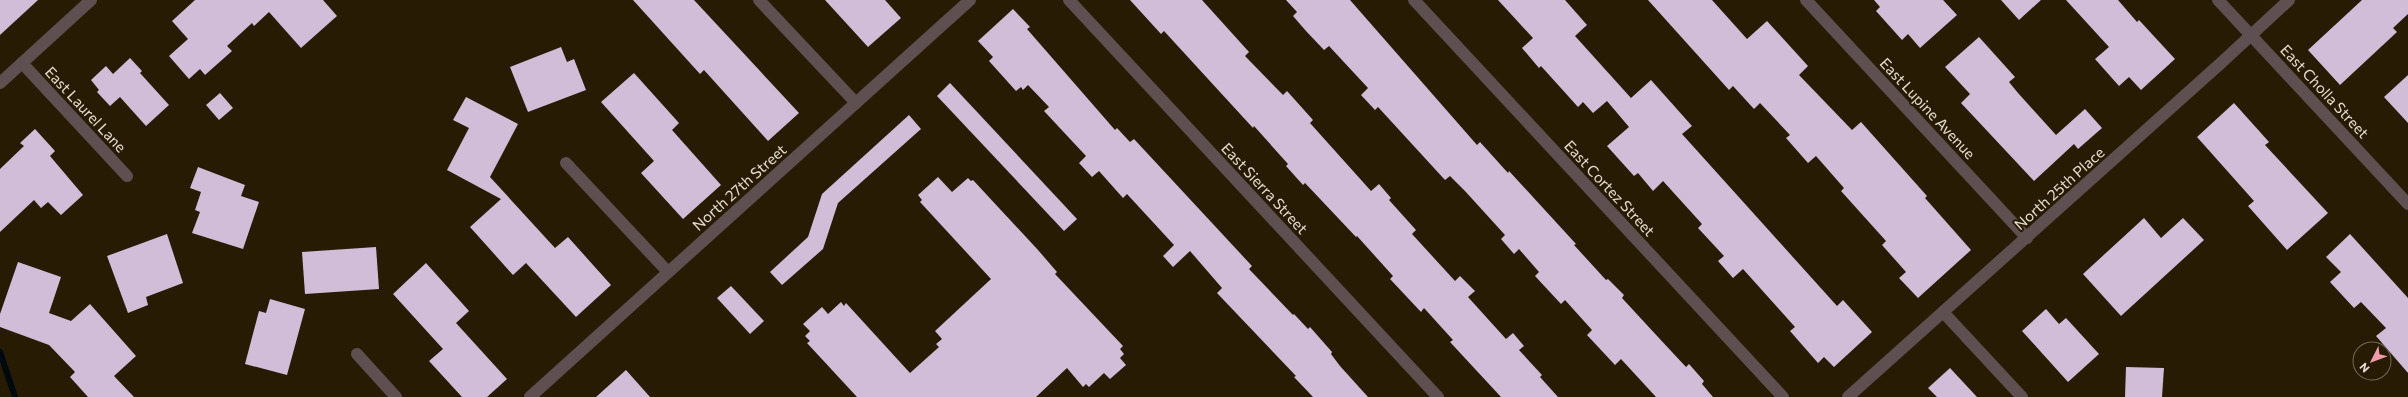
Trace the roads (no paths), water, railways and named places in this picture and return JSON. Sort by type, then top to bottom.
[{"type":"street","points":[[760,0],[856,103]]},
{"type":"street","name":"North 27th Street","points":[[530,397],[970,0]]},
{"type":"street","name":"East Sierra Street","points":[[1069,0],[1438,397]]},
{"type":"street","name":"East Cortez Street","points":[[1414,0],[1783,397]]},
{"type":"street","name":"East Lupine Avenue","points":[[1806,0],[2026,238]]},
{"type":"street","name":"East Cholla Street","points":[[2218,0],[2408,204]]},
{"type":"street","name":"North 25th Place","points":[[1848,397],[2251,36],[2289,0]]},
{"type":"street","points":[[0,83],[87,1]]},
{"type":"street","name":"East Laurel Lane","points":[[22,63],[127,176]]},
{"type":"street","points":[[566,163],[668,272]]},
{"type":"street","points":[[1943,312],[2022,397]]},
{"type":"street","points":[[357,354],[396,397]]},
{"type":"waterway","points":[[0,352],[15,397]]}]
